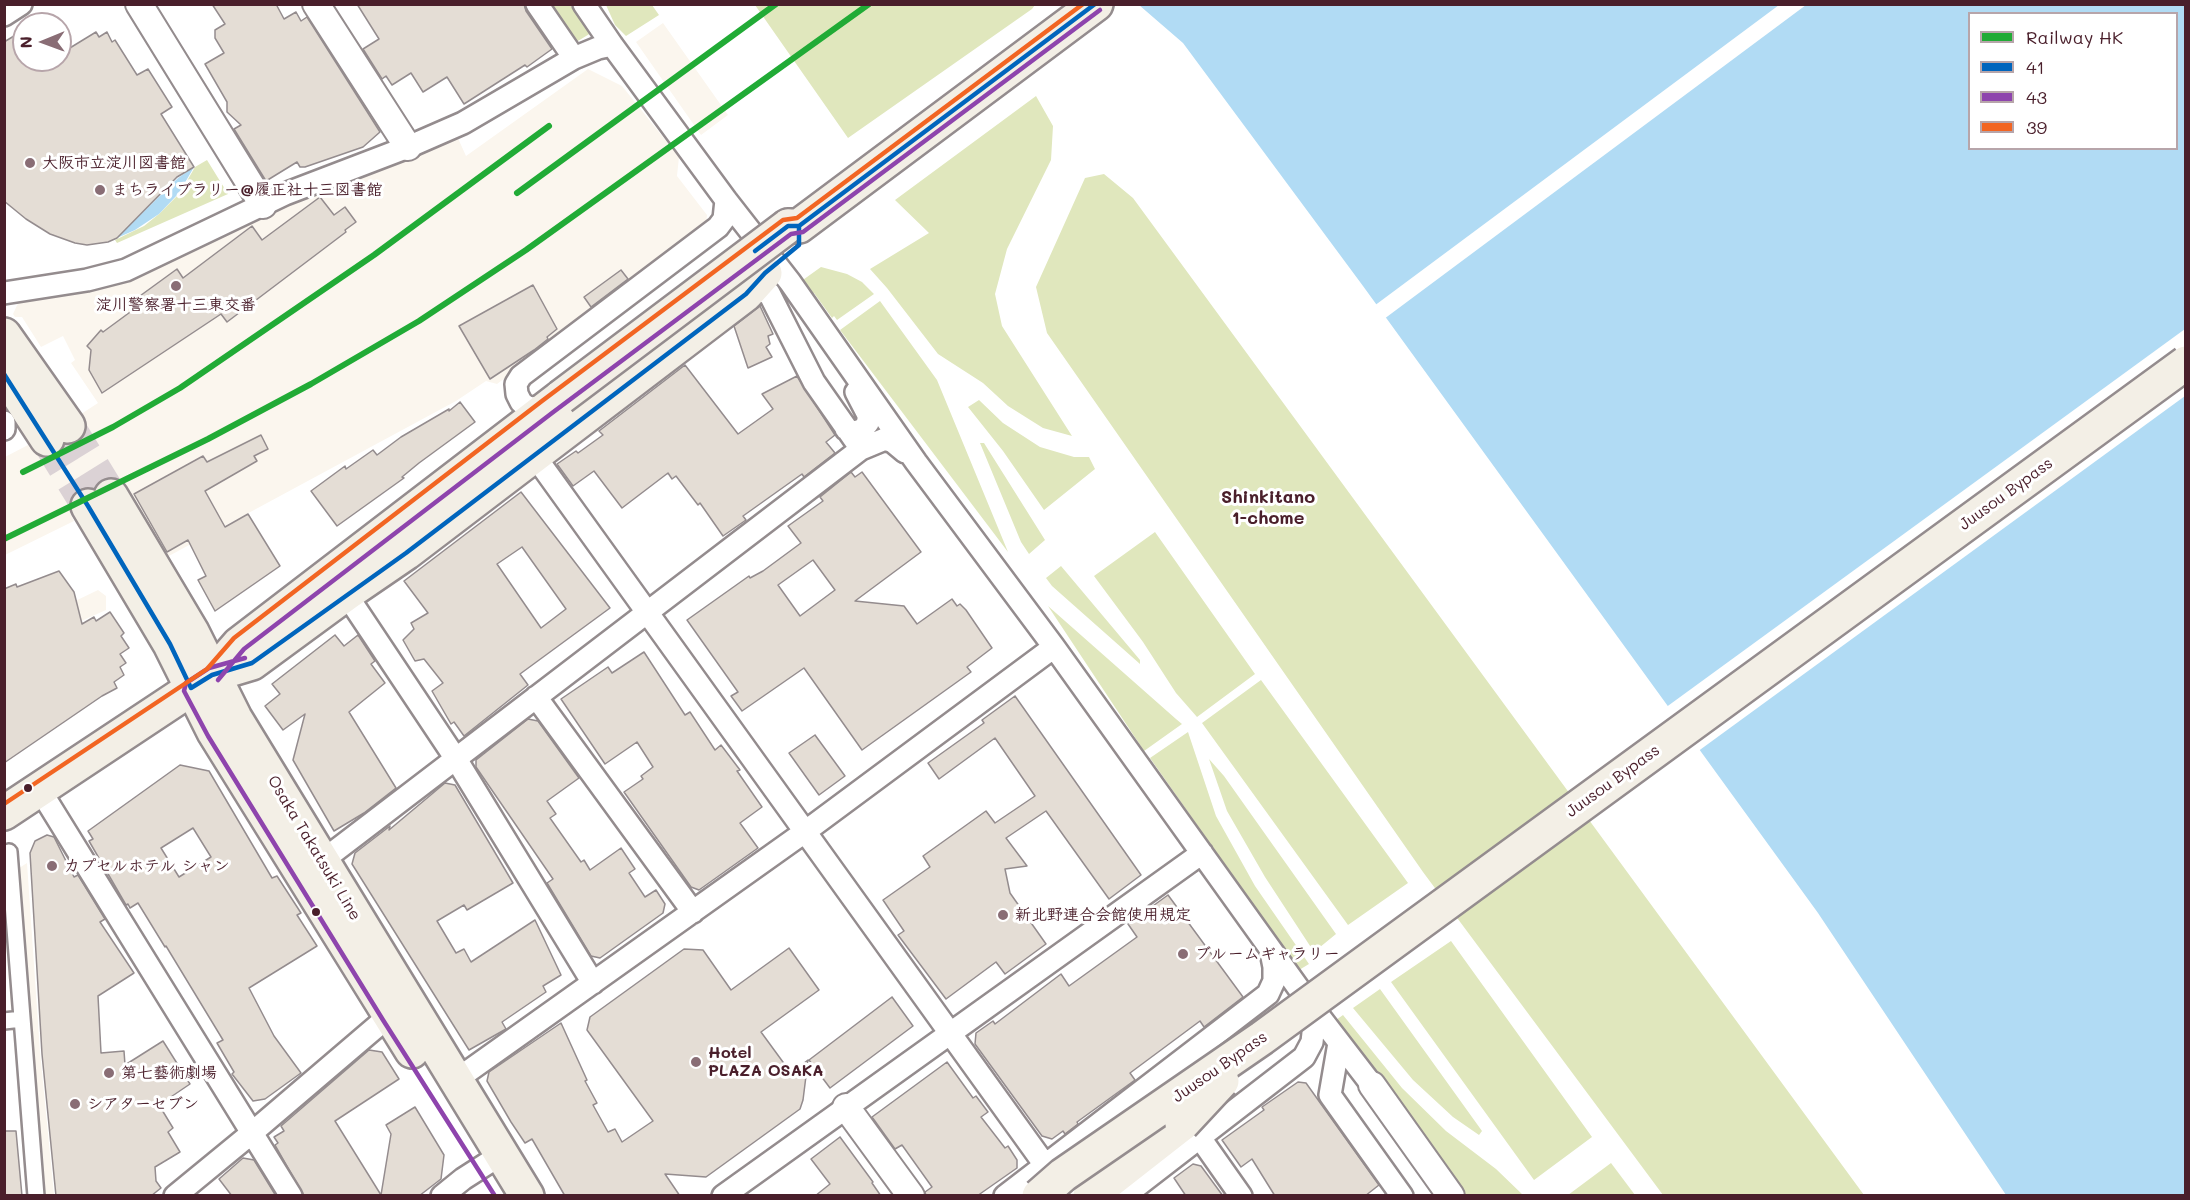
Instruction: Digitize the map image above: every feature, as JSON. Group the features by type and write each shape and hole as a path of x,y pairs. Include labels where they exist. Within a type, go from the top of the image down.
{"main road":[{"path":"4,813 202,681 239,644 554,402 801,226 1096,4"},
{"path":"202,681 252,663 406,553 755,283 801,226"},
{"path":"4,335 57,433 4,373"},
{"name":"Juusou Bypass","path":"1042,1180 1063,1175 1262,1038 2186,363"},
{"name":"Osaka Takatsuki Line","path":"100,501 170,644 235,718 456,1080 493,1160 504,1196"},
{"name":"Osaka Takatsuki Line","path":"202,681 214,732 389,1016 493,1160 527,1196"},
{"path":"1090,1196 1182,1124 1262,1038"}],"street":[{"path":"4,15 21,4"},
{"path":"139,4 263,205"},
{"path":"316,4 408,147"},
{"path":"537,4 574,58"},
{"path":"584,4 726,200 790,282 916,462 1054,647 1312,1007 1372,1085 1451,1196"},
{"path":"4,293 87,280 126,270 285,194 408,147 463,123 574,58 612,45"},
{"path":"554,402 528,408 517,394 516,384 521,376 718,227 724,219 726,200"},
{"path":"755,283 760,291 769,293 814,382 861,449"},
{"path":"827,334 868,415 868,423 862,430 854,432 846,429"},
{"path":"4,422 4,429"},
{"path":"322,861 861,449 885,439 893,442 916,462"},
{"path":"534,455 950,1033 1042,1180 1067,1196"},
{"path":"346,594 456,759 593,983"},
{"path":"456,1080 806,831 1054,647"},
{"path":"536,697 693,912"},
{"path":"40,790 291,1196"},
{"path":"9,852 36,1196"},
{"path":"723,1196 1202,853"},
{"path":"1005,1196 1042,1180 1158,1078 1268,994 1274,981 1270,948"},
{"path":"1124,1196 1304,1057 1312,1042 1312,1007"},
{"path":"176,1196 389,1016"},
{"path":"4,1021 22,1019"},
{"path":"1339,1043 1330,1095 1402,1196"},
{"path":"1158,1078 1240,1196"},
{"path":"846,1107 911,1196"},
{"path":"442,1196 493,1160"}],"shaded area":[{"path":"663,23 728,115 701,135 636,42"},
{"path":"588,69 622,86 679,157 677,176 707,215 706,226 497,384 486,381 456,401 167,557 123,491 71,515 74,521 5,555 5,457 28,445 30,448 80,419 78,416 98,403 71,363 75,360 63,336 41,347 22,317 15,317 13,314 19,301 126,280 289,202 457,136 466,156"},
{"path":"98,590 106,596 106,610 5,655 5,635"},
{"path":"27,863 40,1052 54,1195 26,1195 13,1031 5,1029 5,1013 11,1010 5,932 5,877"}],"green space":[{"path":"545,5 570,5 591,33 573,44"},
{"path":"606,5 652,5 659,15 626,36 615,25"},
{"path":"755,5 1035,5 848,138"},
{"path":"1036,96 1053,126 1051,160 1007,249 995,294 1002,326 1072,436 1043,428 1008,406 983,383 938,354 870,269 929,233 895,200"},
{"path":"207,160 228,194 117,243 115,240 144,226 159,214 180,193 195,167"},
{"path":"1104,174 1133,198 1864,1195 1663,1195 1423,872 1047,333 1036,287 1085,178"},
{"path":"821,267 847,274 862,282 874,294 837,320 834,316 832,318 814,293 810,295 800,282"},
{"path":"880,301 937,380 1008,552 840,330"},
{"path":"979,400 1003,423 1040,447 1074,457 1089,457 1095,469 1044,510 1003,451 968,407"},
{"path":"980,443 984,443 1045,540 1029,554 1021,542"},
{"path":"1155,532 1255,674 1197,717 1176,693 1143,642 1094,576"},
{"path":"1061,566 1140,660 1140,664 1052,586 1046,578"},
{"path":"1048,606 1176,719 1182,724 1144,751"},
{"path":"1261,680 1408,883 1348,925 1202,723"},
{"path":"1188,732 1216,816 1255,886 1309,964 1299,970 1150,758"},
{"path":"1209,759 1224,776 1336,934 1314,952 1265,877 1227,811"},
{"path":"1451,941 1592,1137 1534,1180 1391,982"},
{"path":"1380,989 1482,1131 1479,1135 1453,1117 1413,1080 1353,1008"},
{"path":"1343,1015 1402,1088 1446,1131 1496,1169 1523,1195 1463,1195 1336,1020"},
{"path":"1611,1163 1635,1195 1568,1195"}],"water":[{"path":"1139,5 2185,5 2185,1195 2006,1195 1818,913 1363,286 1183,43"},
{"path":"194,167 179,193 159,214 135,230 117,238 178,178"}],"pier":[{"path":"1779,5 1806,5 1384,319 1374,306"},
{"path":"2185,329 2185,396 1697,752 1665,708"}],"building":[{"path":"212,4 276,4 284,19 296,12 301,21 307,17 380,132 363,147 305,167 300,167 297,162 266,181 234,129 241,125 227,112 227,102 205,64 224,53 215,38 215,30 225,24"},
{"path":"357,4 524,4 526,11 552,49 527,67 525,65 464,104 447,77 423,92 411,73 392,85 386,76 382,79 363,49 379,39"},
{"path":"96,32 99,37 107,32 112,42 115,40 137,75 148,69 172,107 161,114 194,167 177,177 117,238 108,242 87,245 75,243 50,234 26,219 4,201 4,42 12,37 12,72 72,72 72,47"},
{"path":"320,197 334,215 345,207 356,222 227,322 221,314 102,393 89,370 91,350 87,346 101,330 103,332 137,307 133,301 177,269 183,278 252,226 262,240"},
{"path":"621,270 628,279 591,307 584,297"},
{"path":"533,285 557,329 534,350 490,379 459,326"},
{"path":"760,306 773,334 768,336 770,344 766,347 772,357 748,368 734,326"},
{"path":"685,365 738,434 773,409 762,394 797,376 835,435 826,442 835,453 804,477 802,474 743,516 746,520 723,536 700,503 698,505 676,476 672,479 668,473 622,508 594,471 573,486 557,464 576,451 578,453 603,435 599,431"},
{"path":"460,402 475,422 419,463 402,477 404,478 337,526 311,491 345,466 346,469 373,450 377,455 401,437 449,409 449,411"},
{"path":"261,435 268,449 254,456 257,461 205,491 225,527 248,514 280,566 215,611 198,580 206,576 188,540 167,552 134,494 203,456 207,462"},
{"path":"851,472 855,477 862,472 921,552 855,601 904,606 917,624 952,599 957,606 960,604 966,610 992,648 967,667 971,672 862,750 804,668 742,711 731,696 738,692 687,620 749,576 750,578 763,571 801,543 788,526 823,501 820,497","holes":["813,560 835,590 800,616 778,585"]},
{"path":"521,492 610,608 520,674 528,685 464,736 454,722 451,724 432,691 443,683 424,659 415,661 403,640 414,629 411,623 428,613 404,581","holes":["522,547 566,609 541,628 497,564"]},
{"path":"59,571 74,592 82,624 94,617 96,621 110,612 124,633 121,636 129,648 120,654 126,663 120,667 124,675 114,682 117,688 4,763 4,589 16,584 17,587"},
{"path":"335,635 344,646 358,635 375,661 371,664 385,683 349,712 396,788 364,813 334,831 293,760 305,714 283,730 265,706 280,694 272,684"},
{"path":"644,652 685,715 690,712 715,750 721,745 740,770 737,771 762,807 740,823 758,848 699,890 691,887 624,792 643,779 641,776 653,767 637,742 605,764 561,699 608,667 612,673"},
{"path":"1015,696 1141,875 1109,899 1046,811 1006,838 1027,866 1005,869 1010,893 1046,944 1005,974 996,962 946,999 898,935 904,931 883,900 930,867 923,856 986,811 995,823 1035,796 995,738 939,779 928,763 984,723 982,720"},
{"path":"528,719 538,721 579,778 547,801 556,814 550,818 581,862 584,860 590,870 621,848 635,869 629,873 645,897 656,890 665,904 663,913 600,958 591,956 547,883 553,879 476,767 476,760"},
{"path":"815,735 845,776 819,795 789,753"},
{"path":"180,765 209,771 272,878 277,876 301,913 297,915 317,946 249,988 274,1036 301,1073 265,1099 253,1101 232,1074 234,1072 217,1043 223,1040 166,946 138,903 130,908 128,904 126,905 89,841 93,839 88,831","holes":["193,828 211,857 179,877 161,848"]},
{"path":"445,783 455,785 513,883 467,910 464,905 437,921 456,953 464,949 471,962 535,920 561,975 543,986 546,992 502,1022 506,1029 469,1050 352,864 355,853 390,826 389,830"},
{"path":"47,835 54,837 74,877 78,875 105,919 100,922 134,973 98,996 101,1053 124,1051 125,1065 163,1041 190,1084 159,1105 173,1128 168,1132 180,1152 155,1167 156,1181 161,1188 151,1196 56,1196 42,1054 30,853 35,841"},
{"path":"1168,895 1243,997 1204,1027 1200,1021 1130,1073 1135,1080 1077,1122 1078,1124 1065,1134 1063,1131 1052,1139 1042,1136 975,1044 976,1033 993,1021 995,1024 1061,974 1069,986 1137,937 1128,924"},
{"name":"Hotel PLAZA OSAKA","path":"789,948 819,990 761,1032 791,1073 808,1060 800,1109 706,1177 665,1174 680,1196 565,1196 532,1139 525,1143 511,1122 487,1081 489,1072 561,1023 587,1080 585,1081 597,1103 593,1105 608,1132 615,1129 622,1142 653,1121 587,1030 590,1017 684,949 703,950 731,990"},
{"path":"892,997 913,1026 830,1088 809,1060"},
{"path":"369,1050 382,1052 399,1079 335,1121 381,1195 391,1134 386,1125 415,1107 444,1155 441,1179 419,1196 304,1196 275,1145 278,1143 274,1137 284,1131 281,1126"},
{"path":"947,1062 973,1098 976,1096 988,1112 981,1117 1005,1148 1008,1146 1017,1160 1017,1168 977,1196 926,1196 925,1192 932,1187 902,1145 895,1149 872,1117"},
{"path":"1298,1082 1306,1083 1379,1185 1365,1196 1275,1196 1252,1159 1241,1167 1222,1140 1264,1110 1262,1107"},
{"path":"4,1131 16,1131 22,1196 4,1196"},
{"path":"840,1137 881,1196 815,1196 830,1184 811,1159"},
{"path":"243,1158 254,1160 276,1196 232,1196 219,1179"},
{"path":"1193,1164 1201,1166 1223,1196 1186,1196 1174,1178"}],"tunnel":[{"path":"68,426 111,496"},
{"path":"47,439 88,506"}],"rail line":[{"name":"HK","path":"517,193 776,4"},
{"name":"HK","path":"4,539 208,439 311,384 419,321 526,250 869,4"},
{"name":"HK","path":"23,472 113,427 180,388 374,255 549,126"}],"transit line":[{"name":"39","path":"4,804 207,669 234,638 542,401 783,220 797,218 1083,4"},
{"name":"41","path":"755,251 788,226 799,226 1095,4"},
{"name":"43","path":"218,680 244,649 552,413 791,234 803,232 1100,10"},
{"name":"41","path":"4,374 88,506 170,644 191,688 212,675 252,663 406,553 746,294 765,273 799,245 799,226"},
{"name":"43","path":"245,658 209,668 186,683 184,691 208,736 383,1020 495,1196"}],"place":[{"name":"大阪市立淀川図書館","path":"30,163"},
{"name":"まちライブラリー@履正社十三図書館","path":"100,190"},
{"name":"淀川警察署十三東交番","path":"176,286"},
{"name":"カプセルホテル シャン","path":"52,866"},
{"name":"新北野連合会館使用規定","path":"1003,915"},
{"name":"ブルームギャラリー","path":"1183,954"},
{"name":"Hotel PLAZA OSAKA","path":"696,1062"},
{"name":"第七藝術劇場","path":"109,1073"},
{"name":"シアターセブン","path":"75,1104"}],"district":[{"name":"Shinkitano 1-chome","path":"1268,507"}]}
